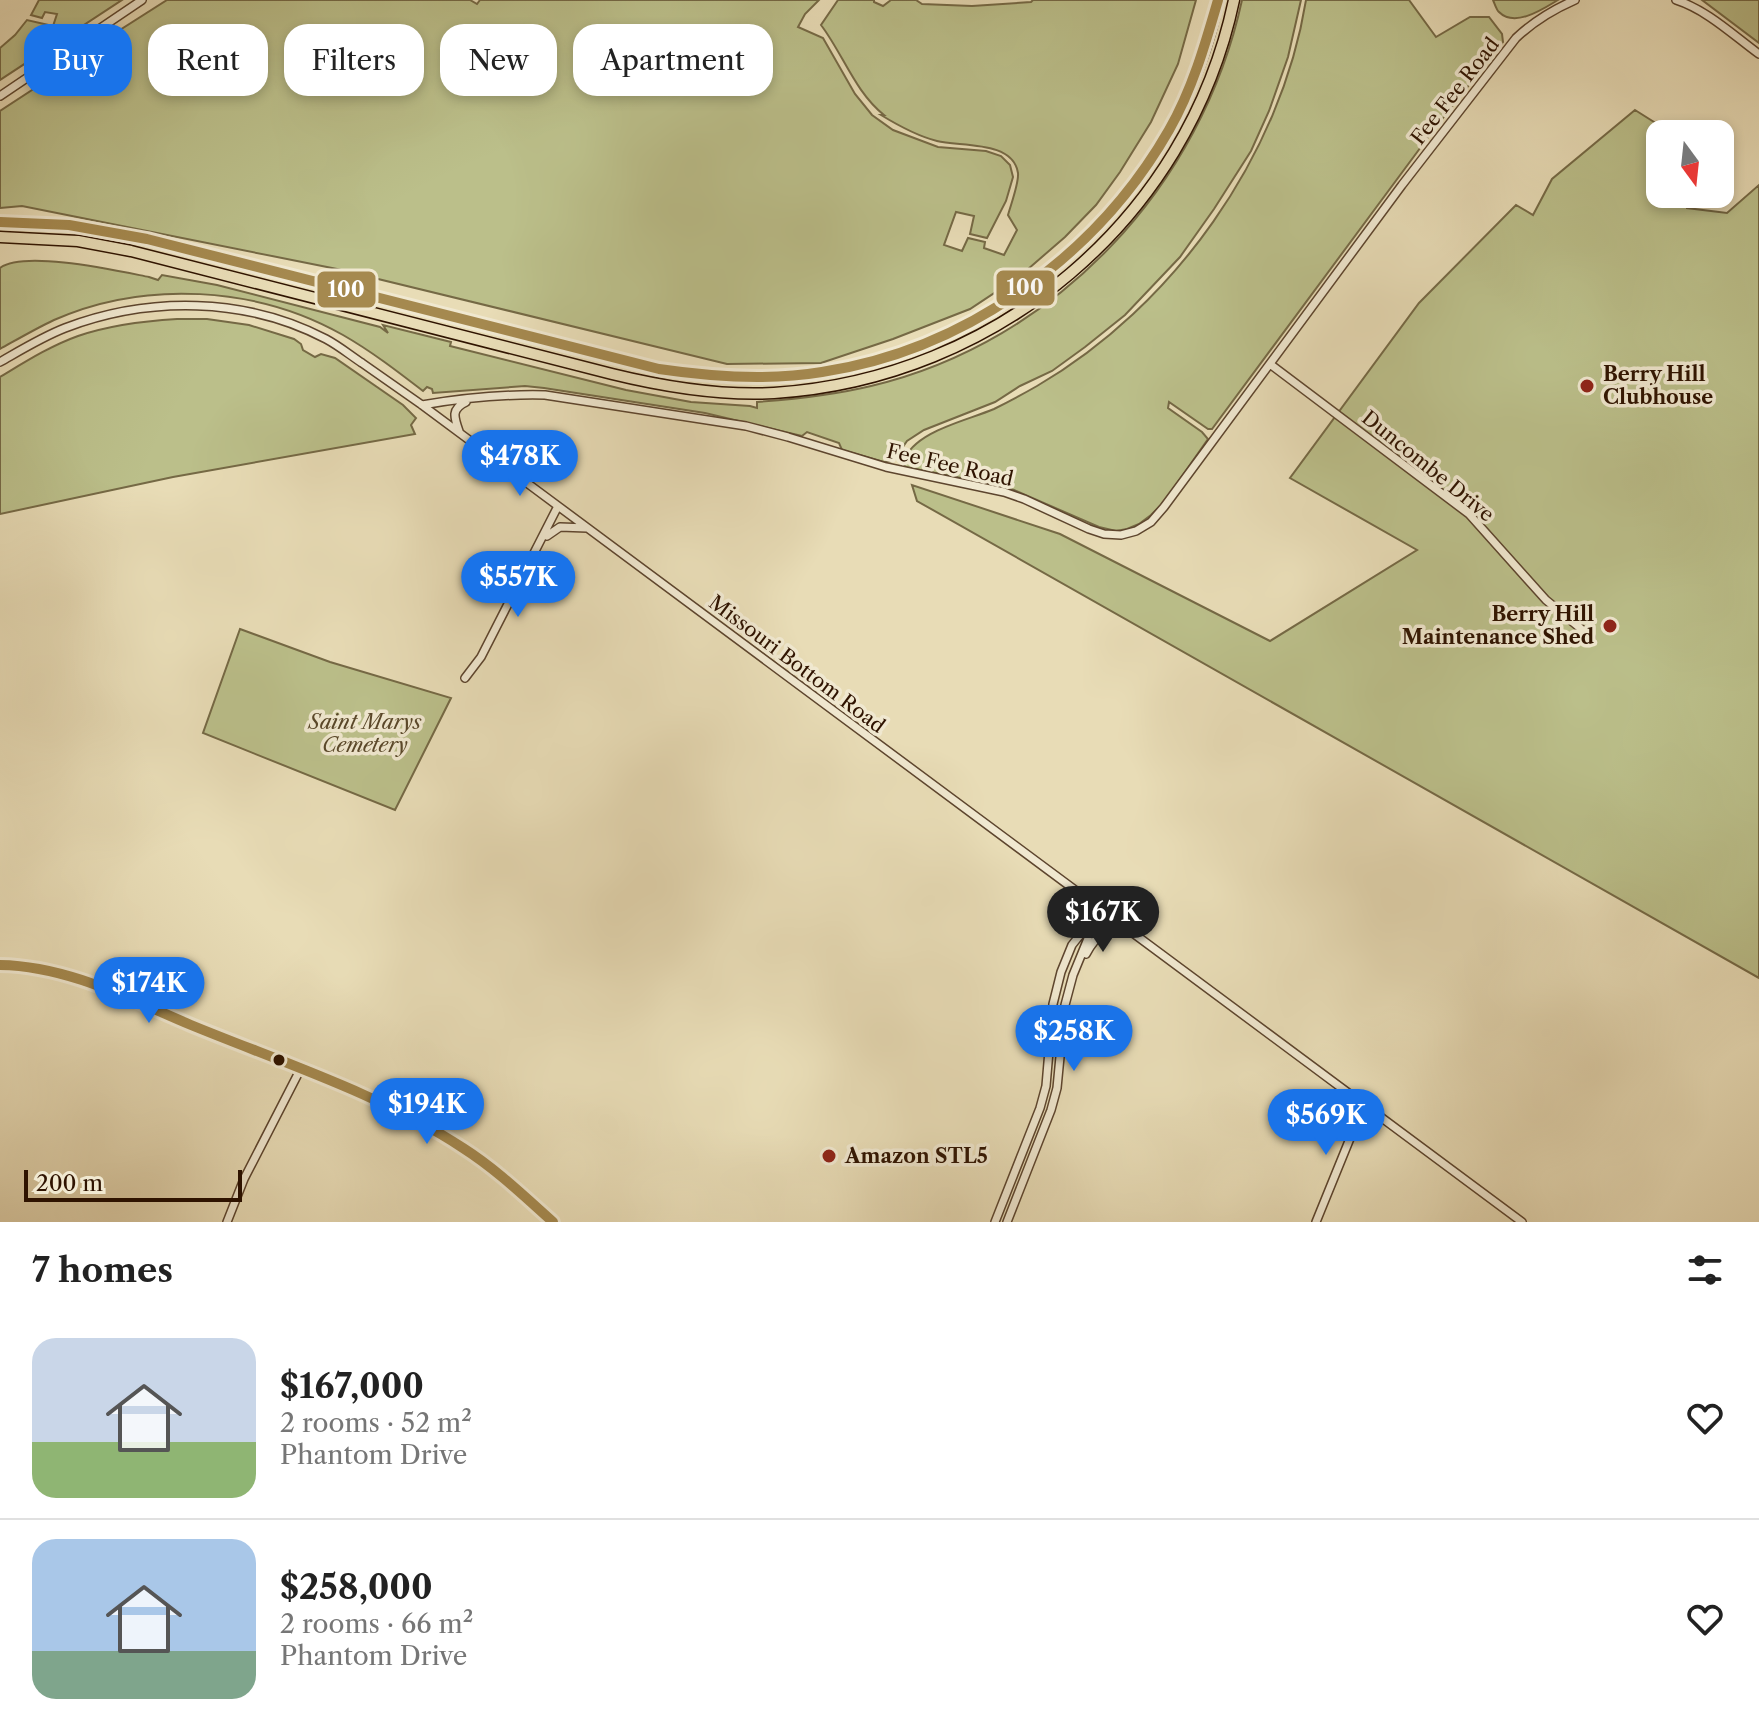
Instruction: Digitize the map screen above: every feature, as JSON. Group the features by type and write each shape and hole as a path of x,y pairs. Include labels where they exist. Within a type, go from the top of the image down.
{"highway":[{"path":"0,222 69,225 147,239 659,369 713,376 767,377 847,368 912,349 974,321 1031,285 1083,242 1120,202 1166,135 1191,87 1218,0"},
{"path":"0,237 78,241 131,251 664,386 718,392 772,393 852,382 904,368 979,337 1048,293 1090,257 1143,199 1187,129 1210,81 1234,0"}],"street":[{"path":"0,96 142,0"},
{"name":"Fee Fee Road","path":"422,405 521,395 565,397 746,426 886,467 1004,492 1104,534 1121,535 1136,531 1151,522 1402,185 1516,38 1552,10 1575,0"},
{"path":"1676,0 1711,19 1759,54"},
{"name":"Missouri Bottom Road","path":"0,362 64,329 146,307 192,305 238,309 278,319 327,340 440,418 1522,1222"},
{"name":"Duncombe Drive","path":"1270,364 1469,514 1546,600 1591,637"},
{"path":"460,433 453,413 461,404 476,398"},
{"path":"465,678 481,657 558,506"},
{"path":"542,540 560,527 589,529"},
{"path":"1007,1222 1051,1110 1057,1088 1065,1005 1075,969 1100,910"},
{"path":"995,1222 1046,1086 1053,1004 1061,972 1072,945 1100,910"},
{"path":"1075,969 1094,939 1102,933 1130,933"},
{"path":"0,965 17,964 49,970 101,987 358,1093 463,1149 512,1185 553,1222"},
{"path":"227,1222 244,1179 300,1070"},
{"path":"1316,1222 1364,1104"}],"green space":[{"path":"39,0 122,0 85,24 54,24 57,14 45,12 42,18 31,15"},
{"path":"167,0 470,0 477,4 480,0 819,0 805,14 798,27 823,38 855,94 872,115 893,130 938,147 986,151 1001,156 1010,165 1013,177 1006,201 987,238 970,234 974,216 956,212 944,245 962,251 968,238 985,242 984,248 1004,255 1017,230 1008,215 1018,177 1014,162 996,150 922,136 881,115 884,115 857,84 821,25 838,0 874,0 883,6 891,0 916,0 922,4 972,6 1033,0 1196,0 1178,64 1151,122 1096,205 1065,237 1020,276 970,309 821,363 727,364 337,269 22,206 0,208 0,111 24,95 132,96 132,24 129,24"},
{"path":"1242,0 1301,0 1288,57 1251,151 1180,257 1125,315 1052,371 995,402 924,430 907,441 893,461 884,462 842,450 839,443 807,432 802,436 705,413 544,388 525,386 433,393 427,387 423,391 343,335 274,306 237,298 162,294 125,299 89,307 54,320 0,349 0,268 12,263 50,261 158,280 162,275 217,285 380,327 388,333 383,325 451,342 450,346 626,390 691,402 757,408 757,402 871,386 939,364 1002,333 1060,293 1111,246 1156,192 1193,132 1222,68"},
{"path":"1306,0 1409,0 1436,37 1470,17 1489,17 1502,34 1503,42 1432,132 1212,429 1169,402 1168,408 1208,439 1164,502 1139,524 1116,531 1099,527 1014,490 905,467 903,462 909,451 929,435 1005,404 1087,353 1133,314 1175,270 1213,222 1246,170 1273,115 1293,58"},
{"path":"1493,0 1558,0 1529,15 1513,18 1498,11"},
{"path":"1702,0 1759,0 1759,43"},
{"path":"27,20 44,24 24,24 24,64 0,80 0,48"},
{"path":"1635,110 1651,120 1646,120 1646,208 1687,208 1727,213 1759,185 1759,978 917,501 912,485 1060,534 1270,641 1417,550 1290,478 1419,303 1516,205 1533,215 1552,179"},
{"path":"207,319 249,325 294,339 303,350 315,357 321,354 335,358 403,405 416,418 411,425 415,434 173,477 0,514 0,377 48,349 78,336 127,324"},
{"name":"Saint Marys Cemetery","path":"240,629 330,662 451,698 395,810 203,733"}],"transit line":[{"name":"100","path":"0,222 69,225 147,239 659,369 740,377 822,372 875,360 927,343 976,319 1022,290 1066,256 1105,218 1139,176 1169,130 1191,83 1218,0"},
{"name":"100","path":"0,965 50,971 98,986 366,1096 432,1129 475,1156 553,1222"}],"place":[{"name":"Berry Hill Clubhouse","path":"1587,386"},
{"name":"Berry Hill Maintenance Shed","path":"1610,626"},
{"name":"Amazon STL5","path":"829,1156"}]}
